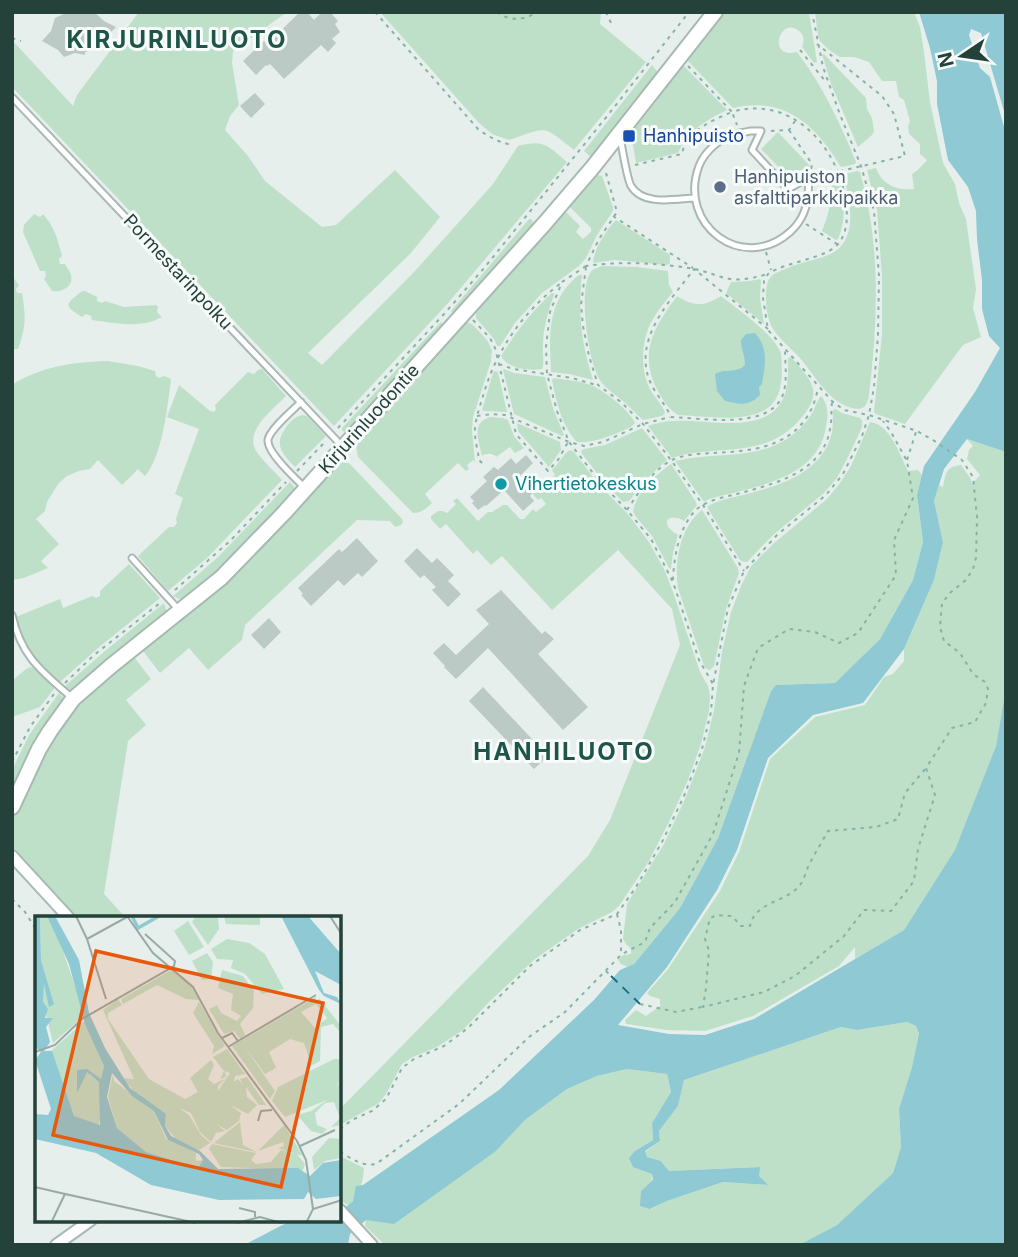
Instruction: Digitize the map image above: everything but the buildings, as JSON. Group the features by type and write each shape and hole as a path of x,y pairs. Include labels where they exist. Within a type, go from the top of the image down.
{"street":[{"name":"Kirjurinluodontie","path":"12,807 50,730 73,699 221,578 249,550 466,312 593,167 715,12"},
{"path":"12,856 67,916"},
{"path":"341,1211 372,1245"},
{"path":"56,1245 88,1222"}],"lane":[{"name":"Pormestarinpolku","path":"12,97 343,448"},
{"path":"761,131 752,150 788,189 808,178 810,192 806,211 796,227 782,239 765,246 746,248 728,243 712,232 700,217 694,198 694,178 701,160 714,145 731,135 761,131"},
{"path":"619,134 631,186 642,196 656,200 694,198"},
{"path":"301,402 272,432 268,440 270,450 306,489"},
{"path":"132,558 180,611"},
{"path":"12,615 24,650 39,670 73,699"}],"path":[{"path":"374,12 462,113 491,138 512,145"},
{"path":"497,12 516,20 538,12"},
{"path":"606,12 611,23"},
{"path":"12,762 40,711 60,688 94,655 216,554 445,313 601,125 689,12"},
{"path":"341,1128 372,1111 386,1099 402,1068 414,1059 444,1046 468,1028 530,966 580,930 617,914 662,842 702,749 711,712 713,685 728,608 744,571 777,535 826,495 843,474 862,436 874,387 878,335 879,276 874,211 862,166 828,85 811,12"},
{"path":"12,38 21,41"},
{"path":"789,130 812,164 808,178 905,156 894,114 882,96 817,43"},
{"path":"800,50 828,85"},
{"path":"627,167 682,154 683,148 694,134 710,121 733,112 739,134"},
{"path":"789,130 796,121"},
{"path":"761,131 789,130"},
{"path":"593,167 598,173 607,173 617,212 599,239 586,266 581,305 589,356 598,385"},
{"path":"614,216 694,269 768,330"},
{"path":"800,220 838,244"},
{"path":"482,463 479,460 475,429 497,357 523,318 562,282 586,266 606,263 694,269 733,279 750,278 769,273 765,246"},
{"path":"671,417 650,382 646,367 647,347 660,315 694,269"},
{"path":"562,282 550,312 546,347 547,374 557,411 569,442 600,482 651,539 673,582 699,660 713,685"},
{"path":"466,312 490,338 516,434 548,471 569,442"},
{"path":"477,416 492,414 512,417 584,446 603,442 643,424 671,417 741,420 761,416 774,408 782,397 785,348"},
{"path":"498,363 530,373 572,378 598,385 621,402 643,424 671,460 744,571"},
{"path":"627,510 654,474 671,460 690,455 767,447 787,436 802,423 812,409 819,387"},
{"path":"673,582 680,536 688,519 703,505 714,500 771,485 798,474 824,448 830,431 832,401"},
{"path":"703,1007 709,951 705,939 710,918 717,915 732,916 741,926 750,926 752,917 763,907 788,895 800,885 828,831 876,827 898,819 905,793 926,768 952,728 975,722 986,703 988,689 985,682 973,674 960,653 944,641 940,627 942,603 966,580 976,558 977,517 973,477 962,460 933,440 917,431 869,415"},
{"path":"341,1152 369,1166 376,1164 459,1104 529,1037 565,1012 622,954 645,942 650,928 675,902 713,834 739,753 744,686 758,648 789,629 815,632 839,643 858,633 896,575 894,540 913,498 907,461 883,420"},
{"path":"907,461 917,431"},
{"path":"640,1004 676,1012 764,992 795,976 844,936 864,910 891,911 914,881 918,849 935,795 926,768"},
{"path":"13,902 25,912 35,928"},
{"path":"617,914 622,954"},
{"path":"605,971 611,976"}],"green space":[{"path":"139,12 287,12 233,51 232,63 239,105 230,116 225,130 265,181 322,227 336,225 395,170 440,217 411,253 308,353 322,365 415,271 493,184 518,146 534,143 545,145 567,162 449,302 334,426 12,87 12,40 73,106 77,95"},
{"path":"380,12 601,12 600,24 646,62 574,150 544,130 509,140 492,134 479,123"},
{"path":"723,12 809,12 817,62 814,63 802,47 804,39 799,31 786,29 779,38 779,45 787,53 797,52 815,78 837,119 855,164 840,166 809,126 783,110 751,105 733,108 685,58"},
{"path":"815,12 914,12 920,27 930,102 943,163 955,184 966,219 976,289 973,308 981,337 963,345 905,424 874,412 882,334 882,276 877,210 867,170 876,168 882,179 891,186 914,189 912,174 927,160 920,154 920,144 909,134 910,121 904,100 899,97 896,81 882,81 869,62 854,57 840,57 829,50 818,36"},
{"path":"822,54 866,98 874,131 858,147 831,84"},
{"path":"681,63 727,110 698,127 678,153 636,163 631,133 658,99 658,95"},
{"path":"652,65 657,71 655,76 591,157 584,151"},
{"path":"778,132 810,166 793,182 761,149"},
{"path":"860,172 872,227 876,283 869,395 866,405 859,409 843,405 829,394 779,337 770,322 766,299 766,288 773,275 829,255 842,246 847,237 850,218 844,177 845,174"},
{"path":"602,176 613,211 586,258 542,293 515,323 500,346 497,346 476,318 476,310 563,213 567,213 580,226 576,232 583,239 591,232 591,228 570,204 592,178"},
{"path":"836,176 844,208 843,224 836,240 822,231 830,205 831,177"},
{"path":"34,214 40,217 43,214 56,235 62,256 59,259 60,264 65,264 71,275 71,283 63,290 52,291 44,279 45,271 40,271 23,232 24,225"},
{"path":"529,219 534,224 532,227 456,313 453,313 451,311"},
{"path":"616,220 670,255 670,263 667,265 615,260 593,263 601,240"},
{"path":"602,266 668,271 669,285 673,292 650,324 643,357 650,389 664,409 662,416 643,420 604,386 597,374 586,330 585,298 589,275"},
{"path":"579,275 582,275 582,328 593,380 551,372 552,319 561,296"},
{"path":"12,276 19,285 17,293 22,293 25,315 18,349 12,350"},
{"path":"760,279 764,324 726,293 731,282"},
{"path":"82,291 97,297 97,301 102,303 105,301 124,307 156,305 157,312 162,317 145,323 127,324 92,320 91,316 86,314 82,317 68,305"},
{"path":"552,293 554,295 544,333 542,369 525,369 508,364 501,356 524,323"},
{"path":"677,296 699,304 721,296 771,338 781,353 782,368 779,392 773,403 763,411 750,415 720,418 678,415 668,407 652,376 649,351 656,329"},
{"path":"441,322 443,328 349,430 344,432 342,428"},
{"path":"466,322 472,324 487,340 492,350 473,417 475,462 473,460 467,465 469,469 466,471 458,463 425,494 432,503 413,513 358,457 356,446 359,439"},
{"path":"791,357 812,385 813,399 802,417 788,431 773,440 758,445 672,458 648,426 671,421 733,423 762,418 773,412 782,401 787,385 788,358"},
{"path":"108,361 138,366 155,371 159,378 164,376 171,379 156,457 145,476 138,469 122,485 98,460 90,469 67,476 58,484 47,502 45,511 36,519 59,544 41,561 48,568 12,580 12,385 35,373 58,366"},
{"path":"262,369 286,396 262,420 253,443 259,455 282,480 207,558 168,591 138,556 169,527 174,527 183,498 175,494 199,429 167,417 179,385 214,412 215,405 248,372 254,374"},
{"path":"504,369 545,377 564,435 514,414"},
{"path":"495,371 498,372 507,412 482,410"},
{"path":"554,378 593,386 611,397 635,423 605,438 577,442 560,413 552,380"},
{"path":"821,396 827,407 827,415 820,445 810,459 797,470 781,478 704,502 675,461 769,448 800,428"},
{"path":"833,410 862,421 862,427 837,478 747,562 740,560 707,507 785,482 809,468 827,446 832,432"},
{"path":"302,415 307,416 326,436 295,467 281,450 280,440 290,422"},
{"path":"491,417 508,420 514,436 524,448 515,453 510,447 496,457 489,454 482,456 478,428 484,419"},
{"path":"870,422 889,434 908,471 918,470 922,475 917,495 923,542 913,580 880,639 835,683 777,685 771,691 718,838 680,908 634,964 628,967 621,964 618,960 623,955 631,954 631,949 623,939 627,904 664,844 705,747 714,710 722,652 731,612 741,586 751,566 827,499 840,483 851,466"},
{"path":"517,423 560,442 561,450 549,467 518,431"},
{"path":"642,428 667,460 644,481 629,501 623,502 581,451 605,445"},
{"path":"967,439 1006,452 1006,687 996,746 955,851 904,930 855,959 855,947 839,966 753,1016 705,1031 667,1030 626,1024 625,1020 636,1010 646,1016 660,1006 660,999 647,993 668,969 720,891 739,852 770,759 815,717 865,705 884,677 893,674 904,661 904,649 934,580 943,542 934,501 939,485 943,487 947,471 956,466 961,465 972,484 980,475 967,459 973,446"},
{"path":"570,450 574,452 600,486 627,513 649,542 665,571 710,695 701,744 669,822 649,861 619,906 578,929 535,959 463,1030 437,1047 402,1064 379,1103 341,1124 341,1108 588,856 610,820 680,645 672,609 618,550 552,610 502,556 491,565 477,550 473,554 446,524 440,529 431,519 438,511 447,513 456,504 453,501 457,498 478,521 488,512 503,505 507,505 520,519 524,519 533,509 536,512 546,504 532,493 555,475 552,470"},
{"path":"345,461 402,519 401,525 395,527 390,521 357,520 245,625 242,640 208,670 189,648 160,673 143,651 144,647 237,570 272,536 339,462"},
{"path":"671,464 697,505 684,521 674,518 667,521 669,528 678,535 671,569 652,536 633,511 638,497 659,473"},
{"path":"290,482 294,487 293,493 237,554 187,597 180,599 173,596 217,558"},
{"path":"702,510 739,573 726,609 714,666 710,670 704,666 677,578 678,556 684,535 694,517"},
{"path":"129,564 160,598 58,682 32,653 23,638 16,617 60,599 63,608 92,596 96,598"},
{"path":"164,603 166,615 88,676 73,691 66,688 66,685 105,651"},
{"path":"132,657 151,679 126,700 146,725 128,741 104,894 124,916 74,916 14,850 12,843 13,818 46,748 72,710 96,685"},
{"path":"31,667 54,689 40,707 12,717 12,681"},
{"path":"59,693 66,700 12,793 12,770 29,735"},
{"path":"907,1022 916,1026 919,1032 899,1109 901,1147 893,1173 837,1225 799,1245 385,1245 365,1226 366,1220 496,1151 525,1120 567,1089 597,1076 627,1069 667,1074 671,1092 652,1123 653,1140 635,1151 652,1173 651,1209 723,1182 767,1185 758,1175 759,1167 669,1171 661,1161 647,1157 645,1152 660,1141 659,1131 678,1106 684,1080 841,1027 857,1030"},
{"path":"341,1156 364,1168 360,1188 349,1205 341,1201"}],"water":[{"path":"919,12 1006,12 1006,118 981,33 971,29 969,35 980,68 990,77 1006,134 1006,452 967,439 944,469 934,501 943,542 934,580 904,649 863,703 813,715 768,758 737,850 717,890 667,967 618,1025 669,1034 705,1035 754,1019 904,930 955,850 996,746 1006,687 1006,1245 799,1245 837,1225 893,1173 901,1147 899,1109 919,1033 916,1026 907,1022 857,1030 841,1027 684,1080 678,1106 659,1131 660,1141 645,1151 647,1157 661,1161 669,1171 760,1167 759,1176 768,1185 723,1182 650,1209 640,1206 641,1191 653,1180 652,1174 633,1167 629,1158 653,1140 652,1123 671,1092 667,1074 627,1069 597,1076 567,1089 525,1120 496,1151 394,1224 366,1220 350,1234 348,1245 244,1245 288,1222 341,1222 341,1211 353,1201 356,1186 363,1185 499,1090 594,1000 620,970 634,964 680,908 718,838 771,691 776,685 835,683 880,639 913,580 923,542 917,495 924,466 975,392 1000,348 989,336 982,309 976,211 968,187 948,160 930,48"},
{"path":"755,333 765,357 760,395 748,403 725,401 717,391 715,374 745,365 741,340 746,334"}],"ferry route":[{"path":"611,976 640,1004"}],"place":[{"name":"Hanhipuisto","path":"629,136"},
{"name":"Hanhipuiston asfalttiparkkipaikka","path":"720,187"},
{"name":"Vihertietokeskus","path":"501,484"}],"district":[{"name":"KIRJURINLUOTO","path":"177,40"},
{"name":"HANHILUOTO","path":"564,752"}]}
